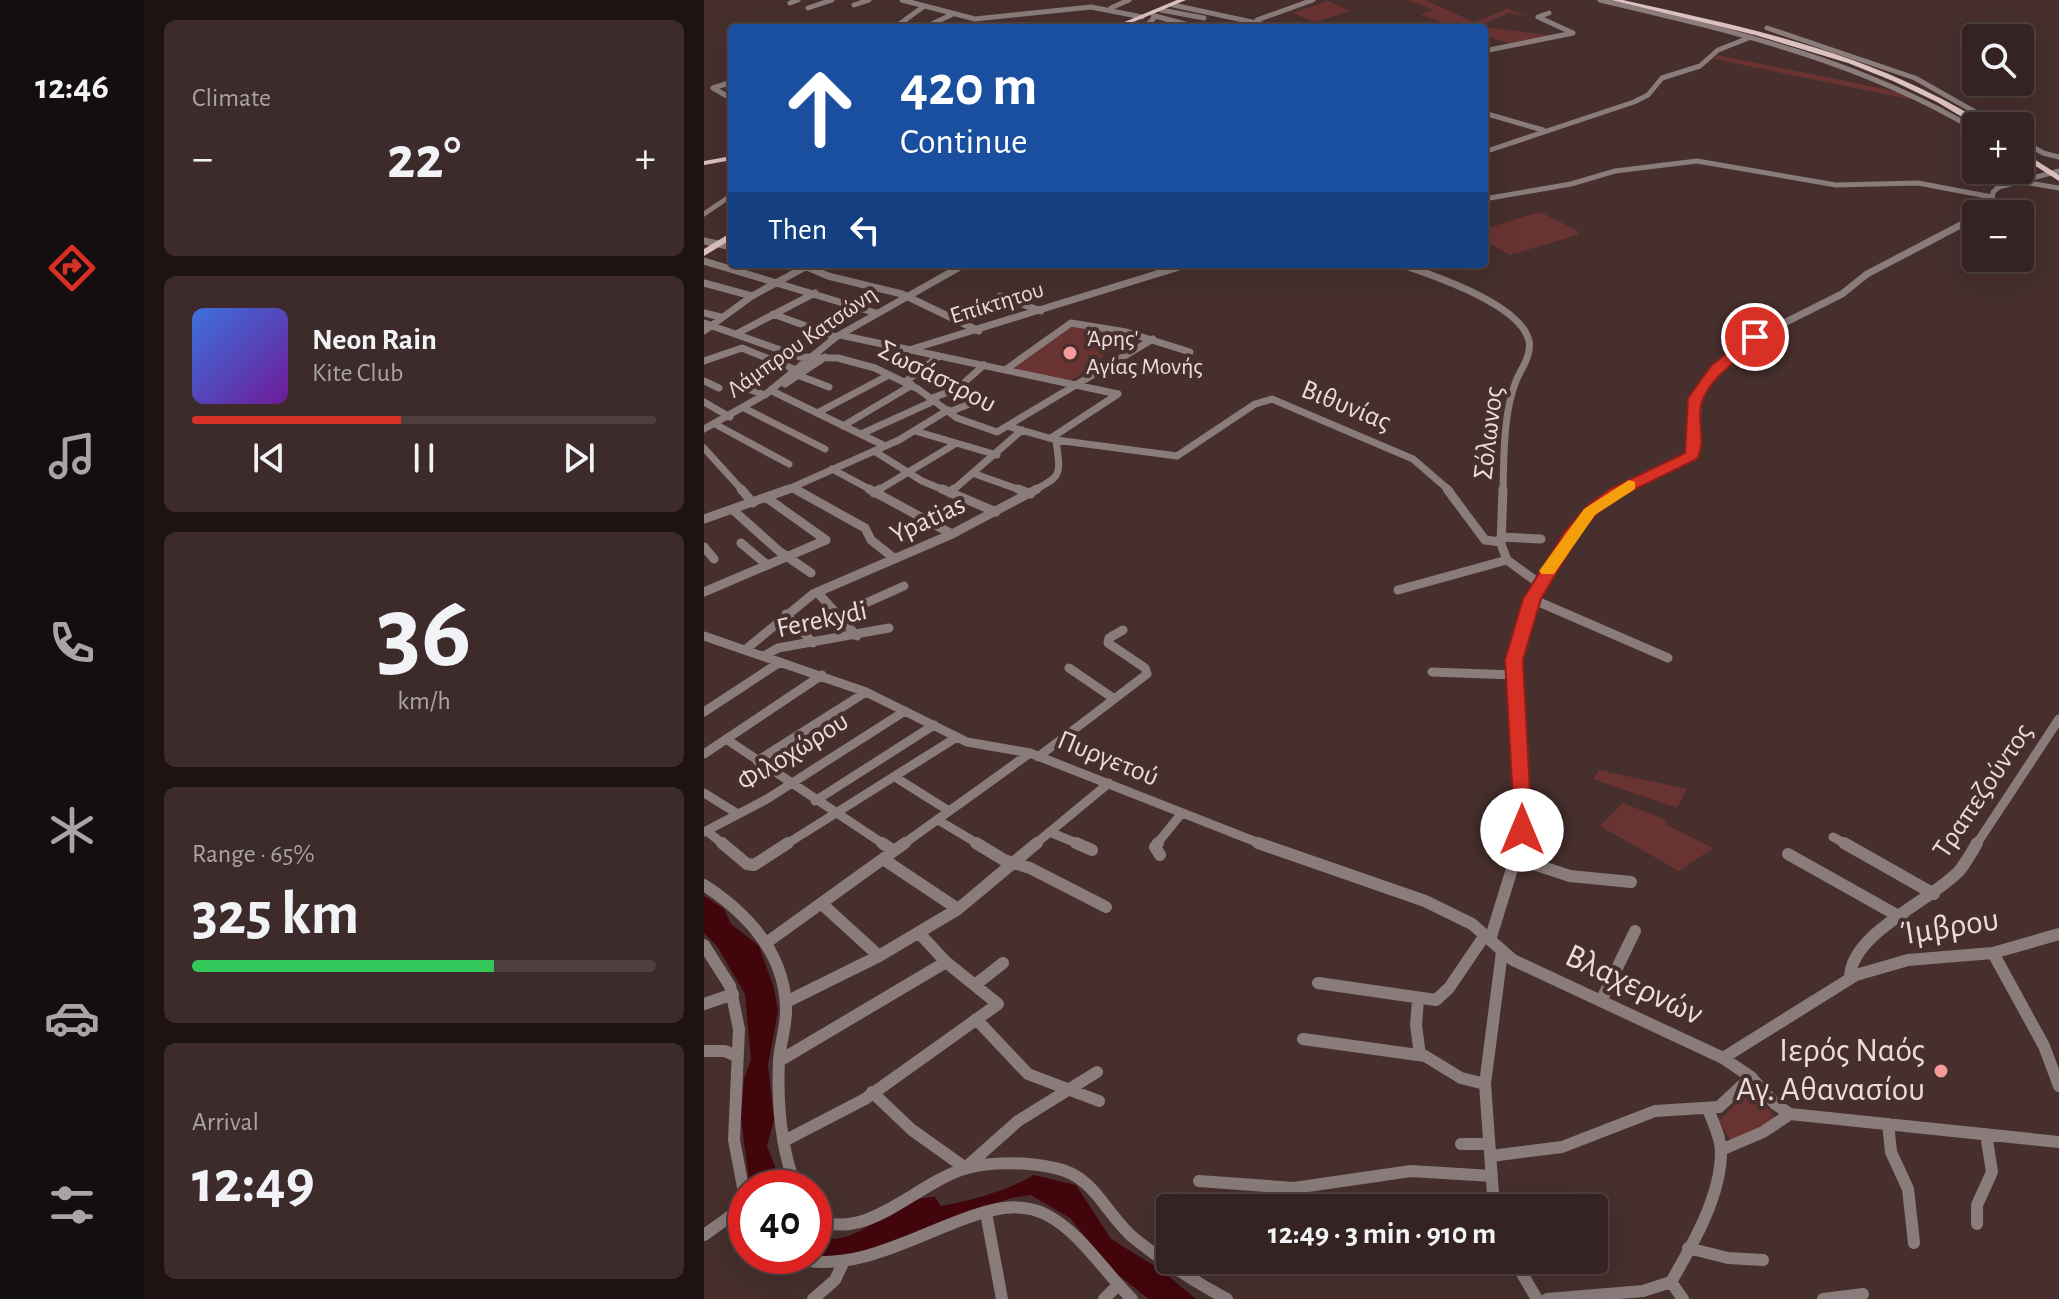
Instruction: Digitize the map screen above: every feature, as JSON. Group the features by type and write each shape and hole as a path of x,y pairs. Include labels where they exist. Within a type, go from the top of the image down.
{"main road":[{"path":"1124,24 1183,0"},
{"path":"1614,0 1831,54 1920,90 1962,114"},
{"path":"1623,0 1847,57 1925,89 1965,112"},
{"path":"2034,156 2057,173"},
{"path":"704,164 728,161"},
{"path":"2034,162 2057,173"},
{"path":"704,253 728,238"}],"street":[{"path":"790,3 798,0"},
{"path":"808,8 832,0"},
{"path":"854,5 869,0"},
{"path":"902,0 951,15 980,19 1045,10 1103,8 1142,17"},
{"path":"1111,8 1129,0"},
{"path":"1253,21 1313,0"},
{"path":"1600,0 1753,36 1877,75 1962,122"},
{"path":"1094,2 1103,8"},
{"path":"1173,5 1265,24"},
{"path":"900,24 923,7"},
{"path":"1156,13 1204,18"},
{"path":"1147,24 1156,13"},
{"path":"1156,13 1188,24"},
{"path":"1488,50 1573,33 1538,17 1549,13"},
{"path":"932,24 951,15"},
{"path":"1767,28 1915,78 1975,112"},
{"path":"1488,151 1634,102 1648,95 1662,78 1702,65 1718,50 1753,36"},
{"path":"728,83 713,88 728,97"},
{"path":"720,93 728,90"},
{"path":"1488,114 1543,130"},
{"path":"2034,148 2059,157"},
{"path":"1488,198 1568,185 1615,171 1697,161 1836,185 1918,183 1999,200"},
{"path":"2034,176 2057,173"},
{"path":"2034,182 2059,188"},
{"path":"1993,199 1998,188 2008,184"},
{"path":"704,214 728,198"},
{"path":"1318,983 1418,1000 1442,997 1469,951 1487,938 1522,860 1522,796 1514,675 1516,643 1532,599 1569,537 1601,501 1690,458 1696,443 1693,419 1696,398 1717,369 1755,337 1773,325 1835,298 1866,275 1962,224"},
{"path":"704,241 728,246"},
{"path":"704,261 728,267"},
{"path":"730,268 876,313"},
{"path":"704,331 752,296 801,268"},
{"path":"812,268 828,276 905,295 979,331"},
{"name":"Λάμπρου Κατσώνη","path":"704,429 730,417 798,373 810,358 838,336 905,295 957,268"},
{"name":"Επίκτητου","path":"909,350 1176,268"},
{"name":"Σόλωνος","path":"1409,268 1501,309 1516,320 1528,337 1529,352 1515,385 1511,409 1501,540"},
{"path":"704,283 752,296"},
{"path":"738,333 815,293"},
{"path":"1000,296 1041,311"},
{"path":"704,311 721,317"},
{"path":"773,314 838,336 1118,394 1054,439 1010,427"},
{"path":"704,323 810,358"},
{"path":"1005,370 1071,323 1153,339 1190,352"},
{"path":"1010,427 1073,384 1153,339"},
{"path":"704,361 742,348 829,387"},
{"path":"843,426 909,384 939,356"},
{"path":"798,373 811,369 825,357"},
{"name":"Σωσάστρου","path":"810,358 850,360 909,384 948,411 998,432 1010,427"},
{"path":"861,434 957,389 984,365"},
{"path":"811,369 825,372"},
{"path":"817,413 889,375"},
{"path":"704,381 719,388"},
{"path":"737,385 772,390 885,446"},
{"name":"Βιθυνίας","path":"1054,439 1177,456 1255,404 1272,399 1413,459 1455,496 1485,540 1501,540"},
{"path":"706,516 733,510 793,488 885,446 948,411 980,400"},
{"path":"704,402 730,417"},
{"path":"744,408 825,449"},
{"path":"715,424 789,464"},
{"path":"950,493 1022,430"},
{"path":"915,431 997,455"},
{"name":"Ypatias","path":"745,650 817,592 952,534 1031,494 1060,474 1054,439"},
{"path":"874,493 955,444"},
{"path":"704,448 753,503"},
{"path":"874,451 950,493 996,512"},
{"path":"832,469 952,534"},
{"path":"975,474 1031,494"},
{"path":"793,488 867,530 871,540 895,559"},
{"path":"704,592 826,538 767,498"},
{"path":"733,510 786,556 811,573"},
{"path":"1540,584 1507,560 1501,540 1541,539"},
{"path":"741,543 766,564"},
{"path":"704,547 714,559"},
{"path":"1398,590 1507,560"},
{"path":"839,615 904,586"},
{"path":"817,592 857,636"},
{"path":"1532,599 1668,658"},
{"path":"786,614 813,643"},
{"name":"Ferekydi","path":"764,656 778,648 889,628"},
{"path":"766,943 1148,673 1108,643 1109,638 1123,630"},
{"name":"Πυργετού","path":"704,636 866,692 957,737 987,748 1034,755 1181,814 1425,901 1458,915 1487,938"},
{"path":"704,647 717,640"},
{"path":"704,712 780,662"},
{"path":"1069,668 1113,698"},
{"path":"1432,672 1514,675"},
{"path":"704,754 822,675"},
{"path":"757,761 866,692"},
{"name":"Φιλοχώρου","path":"706,831 790,784 905,711"},
{"name":"Τραπεζούντος","path":"1850,978 1848,968 1859,949 1934,894 1959,871 2059,719"},
{"path":"815,801 934,725"},
{"path":"706,831 747,864 754,865 957,737"},
{"path":"726,739 894,851"},
{"path":"895,777 949,811"},
{"path":"786,1002 879,956 958,909 1109,783"},
{"path":"704,793 738,814"},
{"path":"1160,855 1155,847 1181,814"},
{"path":"938,820 1013,863 1030,868 1106,907"},
{"path":"1052,833 1092,850"},
{"path":"1833,837 1934,894"},
{"path":"1522,860 1550,847"},
{"path":"1788,854 1902,918"},
{"path":"883,859 958,909"},
{"path":"1522,860 1570,876 1631,882"},
{"path":"704,885 743,913 766,943 786,1002 779,1061 784,1141 791,1170"},
{"path":"822,904 879,956"},
{"path":"1601,1001 1635,931"},
{"path":"784,1141 812,1129 872,1092 998,1004 946,962 919,933"},
{"name":"Ίμβρου","path":"1850,978 1908,960 1993,953 2059,934"},
{"name":"Βλαχερνών","path":"1487,938 1502,952 1723,1058 1751,1077 1775,1104 1790,1114"},
{"path":"704,945 709,964 733,994 739,1029 734,1140 740,1170"},
{"path":"1493,1194 1485,1084 1502,952"},
{"path":"1993,953 2044,1046 2059,1086"},
{"path":"779,1061 946,962"},
{"path":"975,985 1003,963"},
{"path":"1723,1058 1850,978"},
{"path":"704,1004 733,994"},
{"path":"1418,1000 1416,1025 1420,1055"},
{"path":"976,1019 1022,1071 1099,1101"},
{"path":"1303,1039 1420,1055 1461,1078 1485,1084"},
{"path":"704,1051 725,1051 736,1056"},
{"path":"832,1227 857,1224 964,1168 1018,1121 1097,1072"},
{"path":"1461,1144 1490,1150 1562,1147 1655,1111 1708,1109 1729,1102 1751,1077"},
{"path":"872,1092 912,1130 964,1168 1023,1164 1079,1176 1096,1190 1132,1237 1196,1283 1227,1299"},
{"path":"1547,1299 1573,1294 1642,1296 1671,1282 1712,1190 1721,1150 1708,1109"},
{"path":"1721,1150 1763,1132 1790,1114 2059,1142"},
{"path":"1888,1124 1893,1159 1908,1189 1914,1243"},
{"path":"1977,1224 1977,1205 1992,1172 1986,1134"},
{"path":"1199,1181 1294,1188 1411,1171 1492,1176"},
{"path":"832,1264 843,1263 986,1213 1024,1206 1045,1214 1069,1232 1132,1299"},
{"path":"986,1213 1002,1299"},
{"path":"704,1235 728,1217"},
{"path":"1688,1248 1728,1258 1763,1260"},
{"path":"813,1299 835,1280 843,1263"},
{"path":"1522,1274 1537,1299"},
{"path":"1671,1282 1683,1299"},
{"path":"1104,1299 1117,1286"},
{"path":"1823,1299 1863,1294"}],"shaded area":[{"path":"1408,0 1425,0 1474,22 1507,9 1530,16 1508,13 1484,24 1448,24 1420,15 1433,10"},
{"path":"1328,1 1350,11 1315,22 1292,13"},
{"path":"1488,27 1555,36 1508,43 1488,36"},
{"path":"1718,55 1920,98 1909,99 1714,59"},
{"path":"1540,212 1578,231 1577,235 1510,255 1488,242 1488,228"},
{"name":"Άρης' Αγίας Μονής","path":"1071,324 1127,338 1071,381 1013,368"},
{"path":"1599,770 1687,789 1677,808 1593,779"},
{"path":"1623,803 1667,820 1665,824 1713,848 1679,871 1600,826"},
{"path":"704,896 724,909 731,924 759,946 774,988 778,1011 768,1065 774,1120 767,1146 776,1170 748,1170 741,1118 744,1079 751,1060 745,994 717,946 704,933"},
{"path":"1757,1091 1775,1118 1732,1143 1719,1121 1747,1092"},
{"path":"1034,1175 1076,1185 1111,1239 1156,1267 1156,1274 1166,1274 1196,1299 1149,1299 1113,1271 1070,1218 1031,1195 1011,1198 850,1256 832,1256 832,1239 861,1231 920,1199 935,1197 941,1206 953,1204"}],"slow traffic":[{"path":"1548,571 1589,512 1601,501 1629,485"}],"place":[{"name":"Άρης' Αγίας Μονής","path":"1070,353"},
{"name":"Ιερός Ναός Αγ. Αθανασίου","path":"1941,1071"}],"route":[{"path":"1522,830 1514,660 1516,643 1532,599 1573,531 1593,508 1615,492 1680,464 1692,455 1696,443 1693,419 1696,398 1717,369 1755,337"}]}
